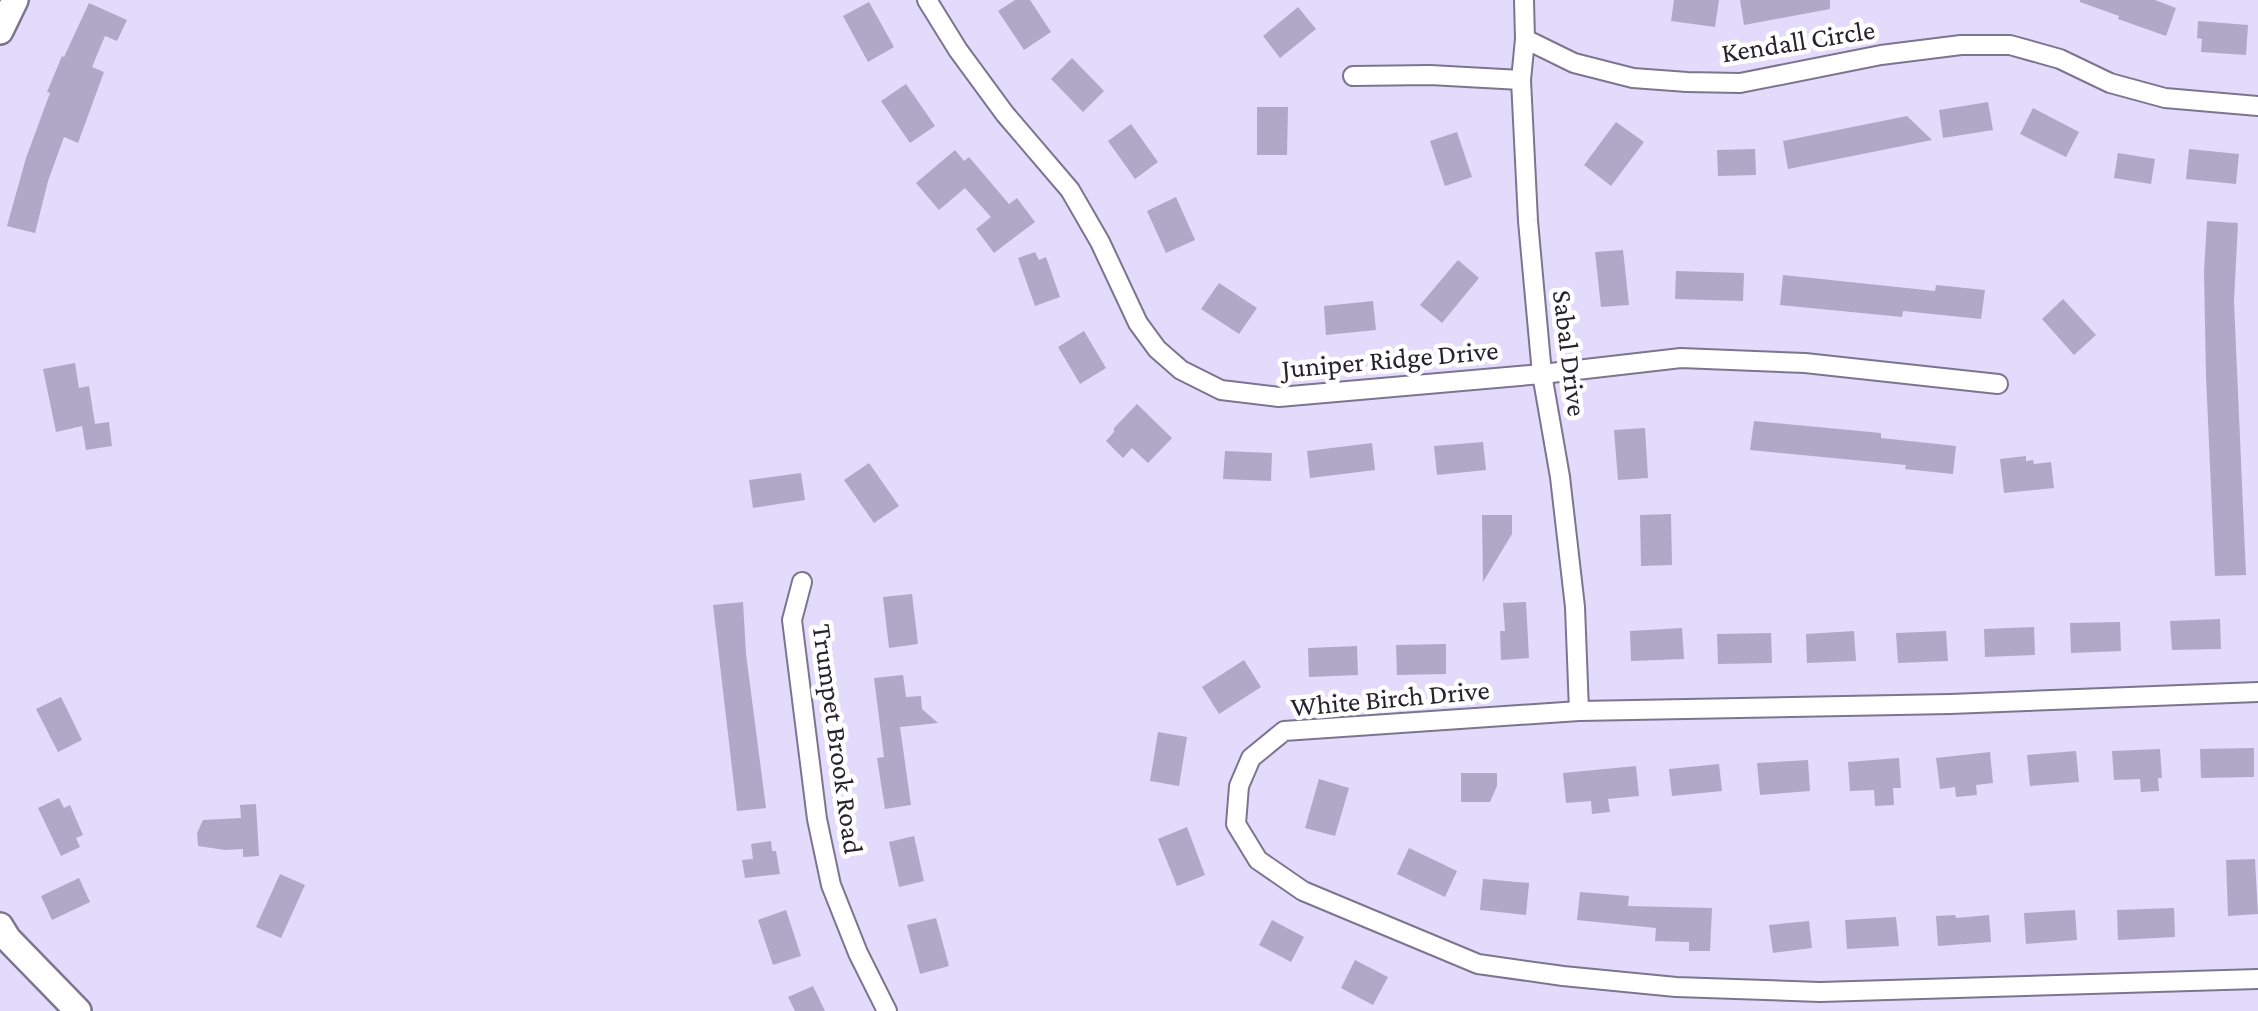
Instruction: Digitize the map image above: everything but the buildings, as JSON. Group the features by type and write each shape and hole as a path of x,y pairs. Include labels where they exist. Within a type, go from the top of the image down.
{"main road":[{"path":"0,31 14,0"},
{"path":"0,926 78,1011"}],"street":[{"name":"Juniper Ridge Drive","path":"927,0 1005,114 1070,190 1100,242 1138,323 1157,349 1180,370 1221,390 1278,397 1681,358 1804,363 1998,384"},
{"name":"Sabal Drive","path":"1524,0 1521,80 1528,221 1542,374 1560,478 1575,607 1579,711"},
{"name":"Kendall Circle","path":"1525,38 1574,64 1633,78 1705,83 1740,83 1881,55 1961,45 2010,44 2060,59 2110,83 2165,98 2258,106"},
{"path":"1352,76 1521,80"},
{"name":"Trumpet Brook Road","path":"802,582 792,620 817,819 831,885 886,1011"},
{"name":"White Birch Drive","path":"2258,692 1950,704 1579,711 1284,731 1251,758 1239,786 1236,824 1258,860 1303,891 1478,964 1676,988 1820,992 2258,979"}]}
